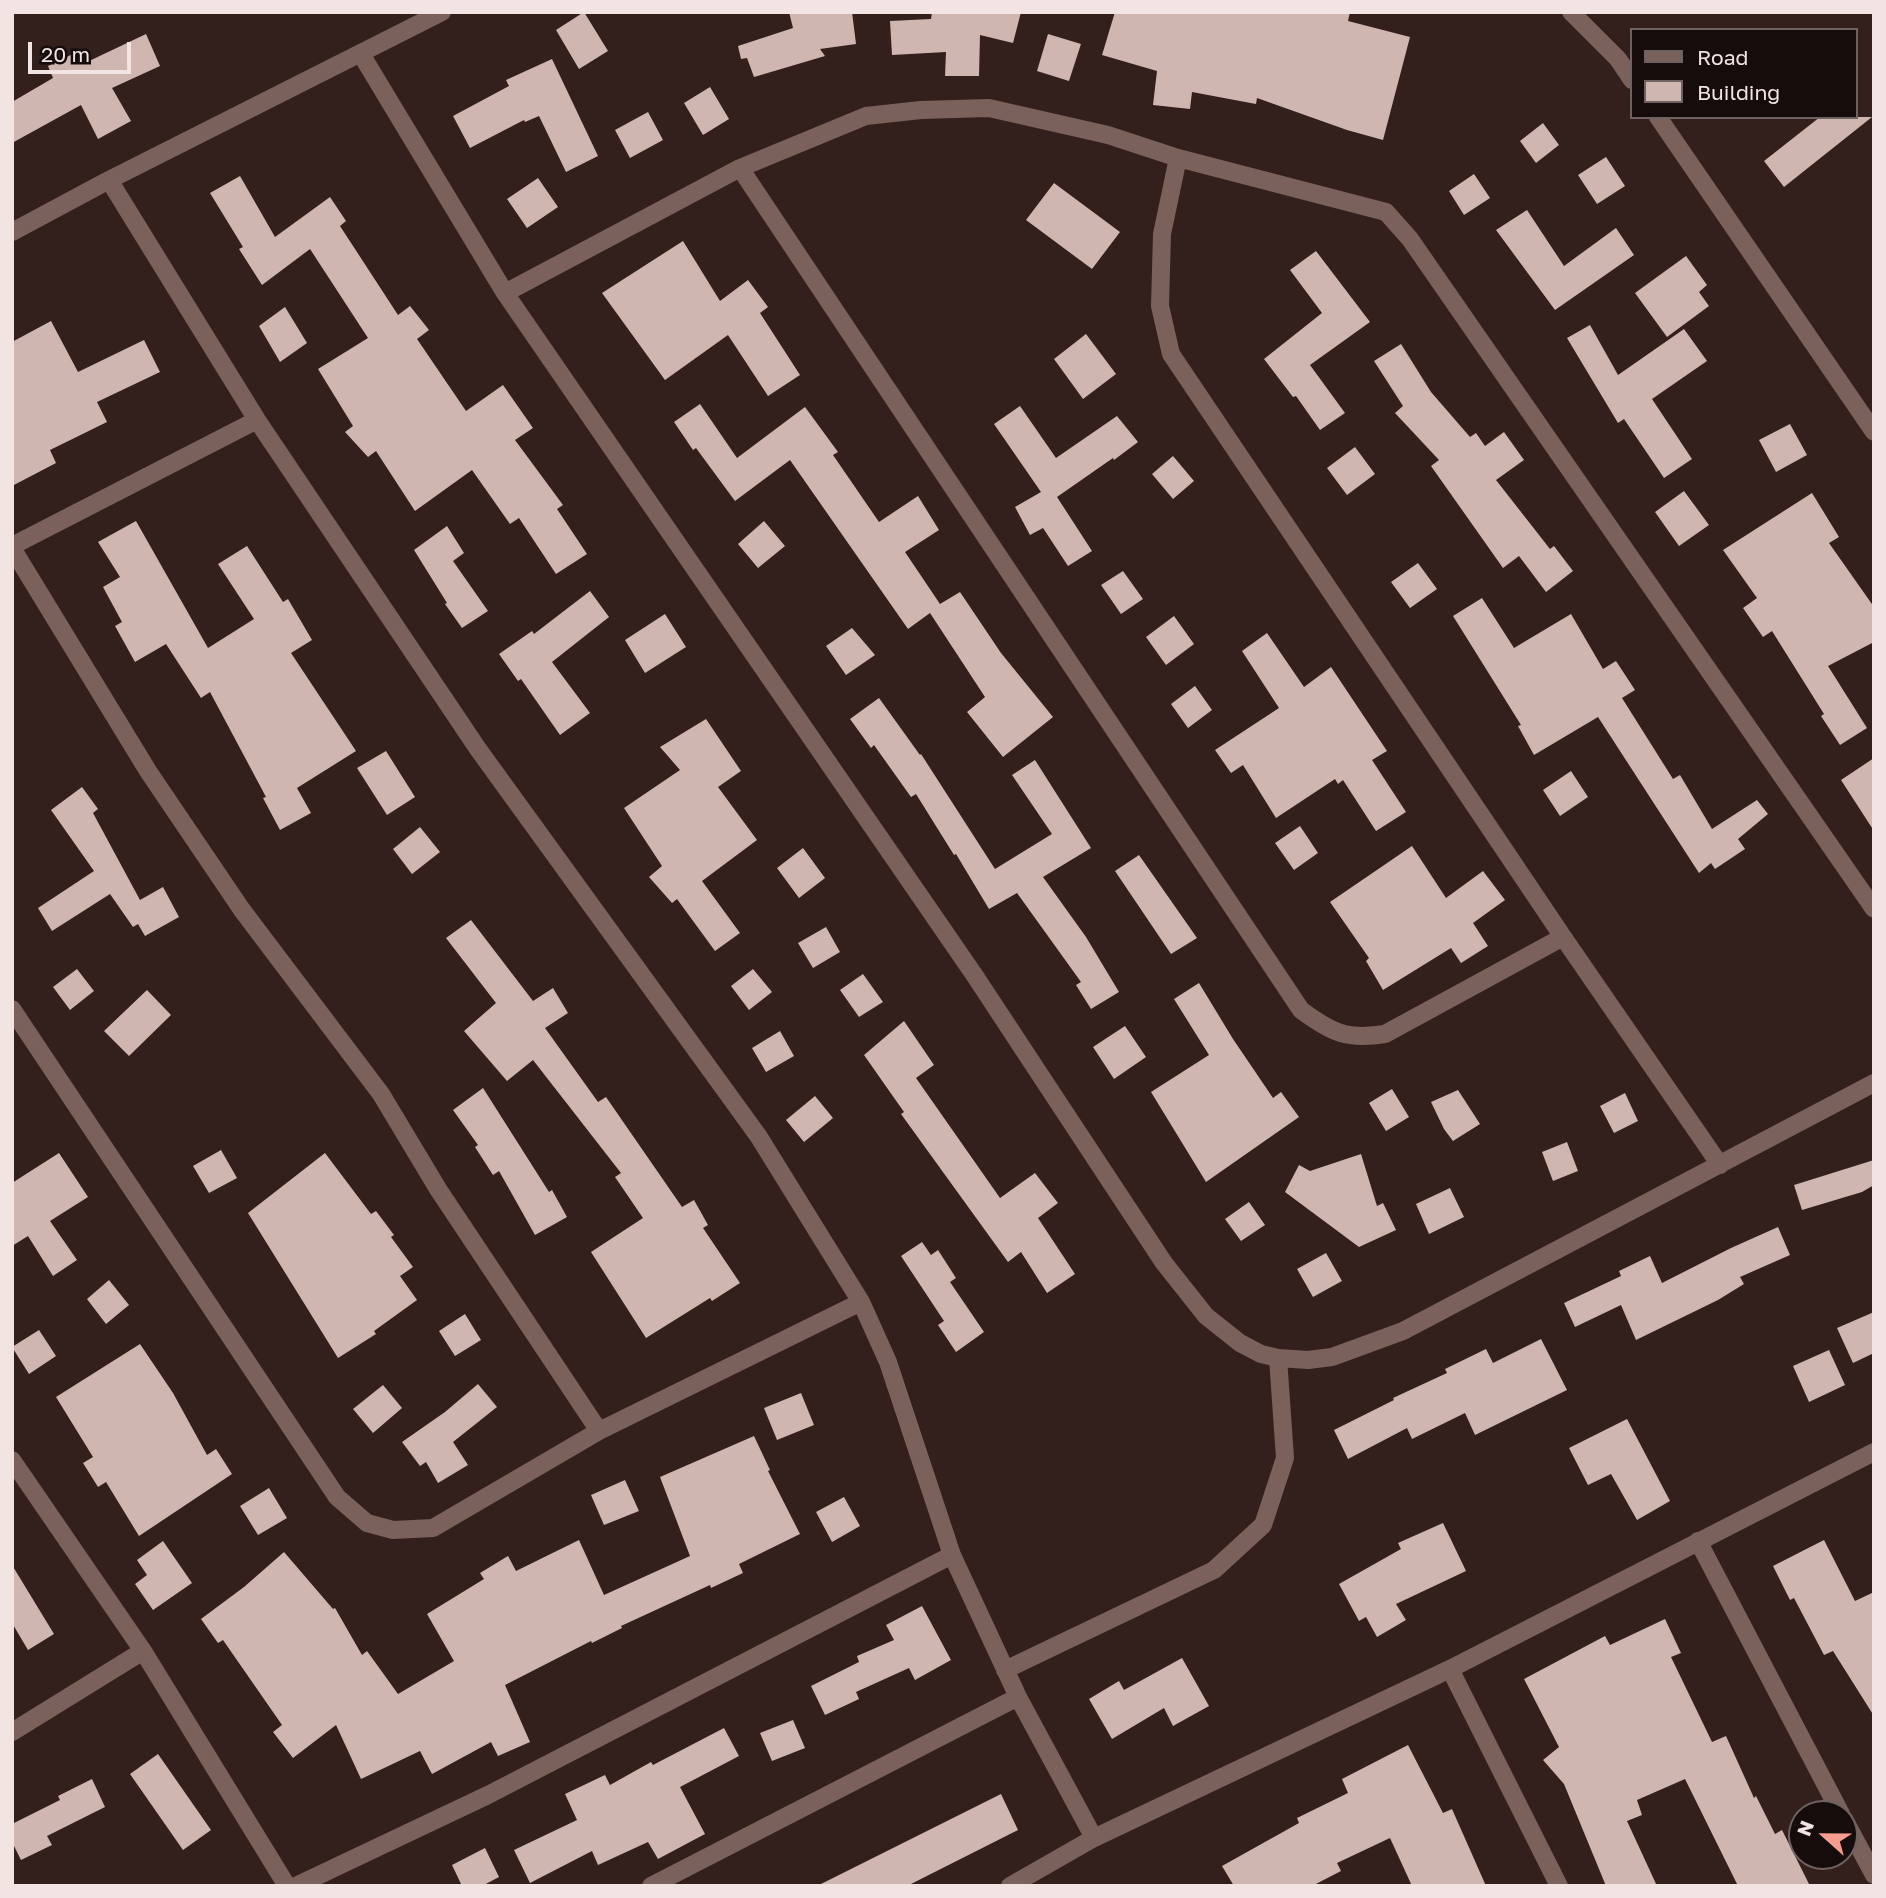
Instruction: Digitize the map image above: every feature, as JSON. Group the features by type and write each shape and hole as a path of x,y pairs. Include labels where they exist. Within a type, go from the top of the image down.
{"street":[{"path":"12,232 109,180 442,12"},
{"path":"1571,12 1618,59 1630,77"},
{"path":"361,54 505,293 975,976 1164,1263 1206,1316 1240,1343 1261,1354 1307,1360 1332,1357 1403,1331 1874,1083"},
{"path":"505,293 740,168 866,116 935,109 989,108 1108,135 1178,158 1386,212 1418,250 1874,909"},
{"path":"1659,119 1874,432"},
{"path":"1178,158 1162,234 1160,306 1171,354 1563,937 1720,1165"},
{"path":"740,168 1301,1010 1327,1029 1361,1038 1385,1034 1563,937"},
{"path":"109,180 257,420 478,749 759,1137 861,1302 892,1373 952,1555 1018,1698 1094,1838"},
{"path":"257,420 12,547 148,771 242,910 381,1094 438,1189 599,1431"},
{"path":"12,1009 337,1497 368,1523 393,1530 433,1528 599,1431 861,1302"},
{"path":"1005,1670 1214,1570 1263,1525 1285,1458 1278,1358"},
{"path":"1010,1886 1094,1838 1450,1669 1874,1452"},
{"path":"12,1460 143,1651 287,1886"},
{"path":"1698,1541 1835,1800"},
{"path":"296,1886 488,1795 952,1555"},
{"path":"12,1732 143,1651"},
{"path":"1450,1669 1559,1886"},
{"path":"651,1886 1018,1698"},
{"path":"1858,1845 1874,1875"}],"building":[{"path":"584,12 608,51 579,69 556,30"},
{"path":"789,12 852,12 856,44 820,49 825,56 754,77 747,58 741,59 738,46 793,28"},
{"path":"932,12 1021,12 1013,43 980,35 979,76 945,76 946,52 892,55 890,21 931,19"},
{"path":"1115,12 1350,12 1348,21 1410,37 1383,140 1257,98 1256,104 1192,92 1190,109 1153,105 1157,71 1102,55"},
{"path":"146,34 160,66 112,88 131,121 98,139 81,105 12,143 12,102 53,78 48,66 81,50 87,62"},
{"path":"1048,34 1081,44 1069,81 1037,71"},
{"path":"552,59 598,156 566,172 539,116 525,122 524,120 470,148 453,116 509,86 506,80"},
{"path":"710,87 729,119 703,135 684,103"},
{"path":"648,112 663,140 630,158 615,130"},
{"path":"1872,117 1784,187 1764,161 1817,119"},
{"path":"1543,123 1559,145 1536,163 1520,141"},
{"path":"1606,157 1625,186 1597,204 1578,175"},
{"path":"1474,174 1490,198 1464,215 1449,191"},
{"path":"240,176 275,237 330,197 346,221 340,226 398,315 410,306 429,330 417,339 466,411 503,385 533,428 515,440 563,505 557,509 587,554 556,574 519,518 510,524 472,470 415,511 376,451 368,457 345,432 353,426 318,369 368,338 310,249 262,285 239,249 243,247 210,193"},
{"path":"538,178 558,207 527,228 507,199"},
{"path":"1054,183 1120,232 1092,269 1026,220"},
{"path":"1527,210 1564,266 1616,228 1634,255 1555,310 1496,230"},
{"path":"683,241 720,301 748,280 768,307 760,313 800,375 768,396 728,335 665,380 602,293"},
{"path":"1316,251 1370,322 1310,365 1345,413 1320,430 1296,396 1293,397 1264,359 1322,313 1290,270"},
{"path":"1686,256 1707,285 1699,292 1709,306 1667,337 1635,293"},
{"path":"285,307 307,343 280,362 259,326"},
{"path":"51,321 78,372 144,340 160,372 97,402 107,422 50,450 56,463 12,486 12,342"},
{"path":"1590,325 1618,375 1684,329 1707,361 1652,399 1692,459 1664,478 1624,419 1618,423 1567,338"},
{"path":"1086,334 1116,374 1083,399 1054,359"},
{"path":"1401,344 1431,392 1470,437 1476,433 1485,446 1504,432 1524,460 1496,480 1550,549 1554,546 1573,571 1546,592 1519,556 1503,568 1431,466 1439,460 1395,413 1403,406 1374,361"},
{"path":"700,404 737,458 805,407 838,452 833,455 879,522 918,496 939,530 905,552 940,604 960,592 1001,653 1053,717 1003,757 967,712 985,697 930,613 908,629 790,460 735,501 674,422"},
{"path":"1020,406 1056,458 1117,416 1138,442 1057,497 1092,551 1068,566 1043,528 1030,535 1015,507 1041,492 994,424"},
{"path":"1790,424 1807,455 1776,472 1759,440"},
{"path":"1355,447 1375,474 1347,495 1327,468"},
{"path":"1173,456 1194,481 1173,499 1152,474"},
{"path":"1684,491 1709,525 1679,546 1655,512"},
{"path":"1812,493 1839,537 1829,543 1874,607 1874,642 1828,666 1867,728 1840,745 1821,716 1824,714 1772,631 1763,637 1743,608 1757,598 1723,550"},
{"path":"136,521 208,648 254,619 218,564 247,546 283,602 288,599 312,640 291,653 356,751 297,788 311,813 280,830 263,798 266,797 210,692 201,698 166,644 135,662 115,626 122,622 103,587 120,577 98,542"},
{"path":"764,521 785,546 758,568 738,544"},
{"path":"447,526 464,553 453,561 488,611 462,628 414,550"},
{"path":"1418,563 1437,589 1410,608 1391,582"},
{"path":"1123,571 1143,599 1121,614 1101,585"},
{"path":"590,591 609,617 552,662 590,713 560,735 521,679 518,681 499,654 532,631 534,634"},
{"path":"1482,598 1514,648 1571,614 1603,669 1616,661 1635,690 1622,698 1673,779 1680,775 1712,829 1757,800 1768,814 1738,839 1745,849 1715,869 1711,863 1699,873 1598,717 1534,755 1518,726 1521,725 1453,616"},
{"path":"665,614 686,647 645,673 625,640"},
{"path":"1174,616 1194,644 1166,665 1146,637"},
{"path":"852,628 875,655 846,675 826,646"},
{"path":"1267,633 1304,687 1331,667 1387,751 1372,760 1406,812 1376,831 1343,780 1338,784 1335,779 1276,818 1243,765 1231,773 1215,750 1279,708 1242,651"},
{"path":"1195,686 1212,710 1188,728 1171,704"},
{"path":"879,698 921,754 995,869 1052,834 1012,775 1035,760 1091,848 1043,877 1086,937 1119,992 1091,1009 1076,985 1081,982 1017,893 989,909 916,794 911,797 874,745 871,748 850,719"},
{"path":"706,719 741,771 718,787 757,840 702,881 740,933 715,951 677,899 672,903 649,877 662,866 624,808 680,770 660,747"},
{"path":"386,751 415,797 387,815 357,768"},
{"path":"1874,758 1874,831 1841,780"},
{"path":"1571,771 1588,797 1560,816 1543,790"},
{"path":"82,787 98,809 93,813 140,900 163,887 179,917 145,936 138,924 133,927 110,894 52,931 38,908 94,871 51,810"},
{"path":"1300,826 1318,853 1294,870 1275,843"},
{"path":"420,827 440,852 412,874 393,849"},
{"path":"1412,846 1446,898 1483,871 1505,900 1473,923 1488,946 1461,963 1451,948 1383,990 1366,961 1369,958 1330,902"},
{"path":"803,848 825,878 799,898 777,868"},
{"path":"1139,855 1197,938 1171,954 1115,871"},
{"path":"471,920 533,1001 553,988 568,1013 545,1028 598,1102 606,1097 682,1207 694,1200 708,1225 703,1228 740,1283 712,1301 710,1298 646,1338 591,1252 643,1218 615,1177 621,1173 533,1060 507,1081 464,1031 496,1003 446,938"},
{"path":"826,927 840,952 813,968 798,943"},
{"path":"77,969 94,991 70,1010 53,987"},
{"path":"753,969 772,992 749,1010 731,986"},
{"path":"863,974 883,1002 859,1017 840,990"},
{"path":"1199,983 1273,1098 1281,1092 1299,1117 1206,1182 1151,1092 1209,1055 1174,999"},
{"path":"147,990 171,1015 129,1056 104,1031"},
{"path":"904,1021 934,1065 916,1078 1000,1198 1035,1173 1058,1203 1038,1218 1075,1274 1047,1293 1021,1252 1008,1262 901,1114 904,1112 864,1055"},
{"path":"1125,1026 1146,1057 1114,1079 1093,1047"},
{"path":"780,1031 794,1056 766,1072 752,1048"},
{"path":"483,1088 549,1192 552,1190 567,1217 535,1235 499,1171 493,1175 475,1147 478,1145 453,1110"},
{"path":"1392,1089 1409,1117 1386,1131 1369,1103"},
{"path":"1458,1090 1480,1124 1453,1141 1431,1102"},
{"path":"1625,1093 1638,1121 1614,1133 1600,1106"},
{"path":"815,1096 833,1118 804,1142 786,1120"},
{"path":"1567,1142 1578,1171 1553,1181 1542,1152"},
{"path":"221,1150 237,1178 209,1193 193,1166"},
{"path":"59,1153 88,1197 50,1221 77,1260 53,1276 28,1236 12,1246 12,1183"},
{"path":"325,1153 371,1214 376,1211 394,1235 391,1237 413,1267 400,1276 417,1300 374,1331 376,1334 338,1358 248,1213"},
{"path":"1361,1154 1377,1206 1383,1203 1396,1230 1359,1247 1285,1192 1299,1165 1310,1171"},
{"path":"1874,1160 1874,1185 1862,1192 1802,1210 1794,1185"},
{"path":"1450,1188 1464,1217 1429,1234 1416,1204"},
{"path":"1249,1202 1265,1225 1241,1241 1225,1219"},
{"path":"1778,1227 1790,1255 1740,1277 1744,1284 1718,1300 1636,1340 1621,1305 1575,1327 1564,1303 1621,1276 1619,1271 1650,1256 1662,1283"},
{"path":"922,1242 931,1255 938,1250 956,1278 950,1282 984,1332 956,1352 938,1325 944,1321 901,1256"},
{"path":"1326,1253 1342,1281 1313,1297 1297,1269"},
{"path":"109,1280 129,1305 106,1324 87,1299"},
{"path":"1874,1312 1874,1353 1853,1363 1837,1328"},
{"path":"465,1314 481,1340 455,1356 439,1331"},
{"path":"39,1330 56,1356 29,1374 12,1347"},
{"path":"1541,1339 1567,1390 1475,1435 1465,1413 1412,1439 1407,1428 1348,1459 1334,1430 1447,1373 1445,1369 1486,1349 1493,1363"},
{"path":"140,1344 173,1393 207,1455 216,1449 232,1474 139,1536 106,1482 98,1487 83,1463 93,1457 56,1397"},
{"path":"1829,1350 1845,1385 1809,1402 1793,1366"},
{"path":"478,1384 497,1407 453,1442 468,1465 438,1483 426,1462 420,1466 402,1442 445,1412"},
{"path":"383,1385 402,1408 373,1433 353,1409"},
{"path":"801,1393 814,1425 777,1440 764,1408"},
{"path":"1627,1419 1670,1501 1637,1520 1611,1474 1588,1485 1569,1448"},
{"path":"754,1436 770,1470 768,1471 800,1534 739,1564 743,1573 711,1588 710,1585 621,1626 622,1628 505,1685 530,1742 498,1756 491,1742 432,1774 420,1751 361,1779 336,1725 293,1758 273,1732 282,1725 223,1640 218,1643 201,1619 244,1587 284,1552 333,1609 335,1608 362,1655 367,1651 398,1694 454,1661 427,1614 484,1579 480,1573 508,1556 516,1571 579,1540 604,1595 690,1556 660,1477"},
{"path":"625,1480 639,1511 604,1525 591,1495"},
{"path":"269,1488 287,1518 258,1535 240,1506"},
{"path":"844,1497 860,1526 832,1542 816,1512"},
{"path":"1443,1523 1466,1571 1396,1604 1406,1620 1377,1637 1366,1617 1359,1621 1339,1584 1401,1549 1398,1543"},
{"path":"1824,1540 1855,1601 1874,1592 1874,1716 1833,1651 1824,1655 1794,1598 1790,1600 1773,1566"},
{"path":"163,1541 192,1583 153,1610 135,1584 147,1575 137,1560"},
{"path":"12,1565 54,1634 28,1650 12,1623"},
{"path":"922,1606 951,1660 915,1680 909,1668 856,1692 859,1699 825,1715 811,1686 859,1662 857,1656 894,1640 886,1625"},
{"path":"1665,1619 1681,1653 1671,1657 1712,1742 1726,1736 1754,1798 1756,1796 1775,1834 1782,1830 1788,1842 1788,1870 1802,1870 1810,1886 1738,1886 1685,1779 1637,1800 1642,1815 1627,1821 1657,1886 1606,1886 1564,1784 1543,1760 1559,1747 1524,1679 1605,1636 1610,1645"},
{"path":"1182,1658 1209,1706 1173,1726 1164,1708 1112,1739 1089,1699 1119,1681 1124,1690"},
{"path":"793,1720 805,1748 772,1761 760,1733"},
{"path":"724,1728 739,1756 680,1787 705,1834 658,1859 648,1842 598,1865 592,1851 530,1883 514,1850 577,1820 565,1794 605,1775 610,1785 651,1762 653,1765"},
{"path":"1408,1745 1443,1813 1452,1809 1486,1886 1412,1886 1390,1838 1337,1863 1341,1871 1312,1886 1234,1886 1222,1866 1299,1823 1297,1818 1348,1793 1342,1779"},
{"path":"158,1754 211,1830 183,1850 130,1774"},
{"path":"92,1779 105,1807 47,1836 52,1845 21,1860 12,1842 12,1824 60,1800 58,1796"},
{"path":"1001,1794 1018,1830 907,1886 817,1886"},
{"path":"485,1848 499,1877 482,1886 462,1886 452,1865"}]}
